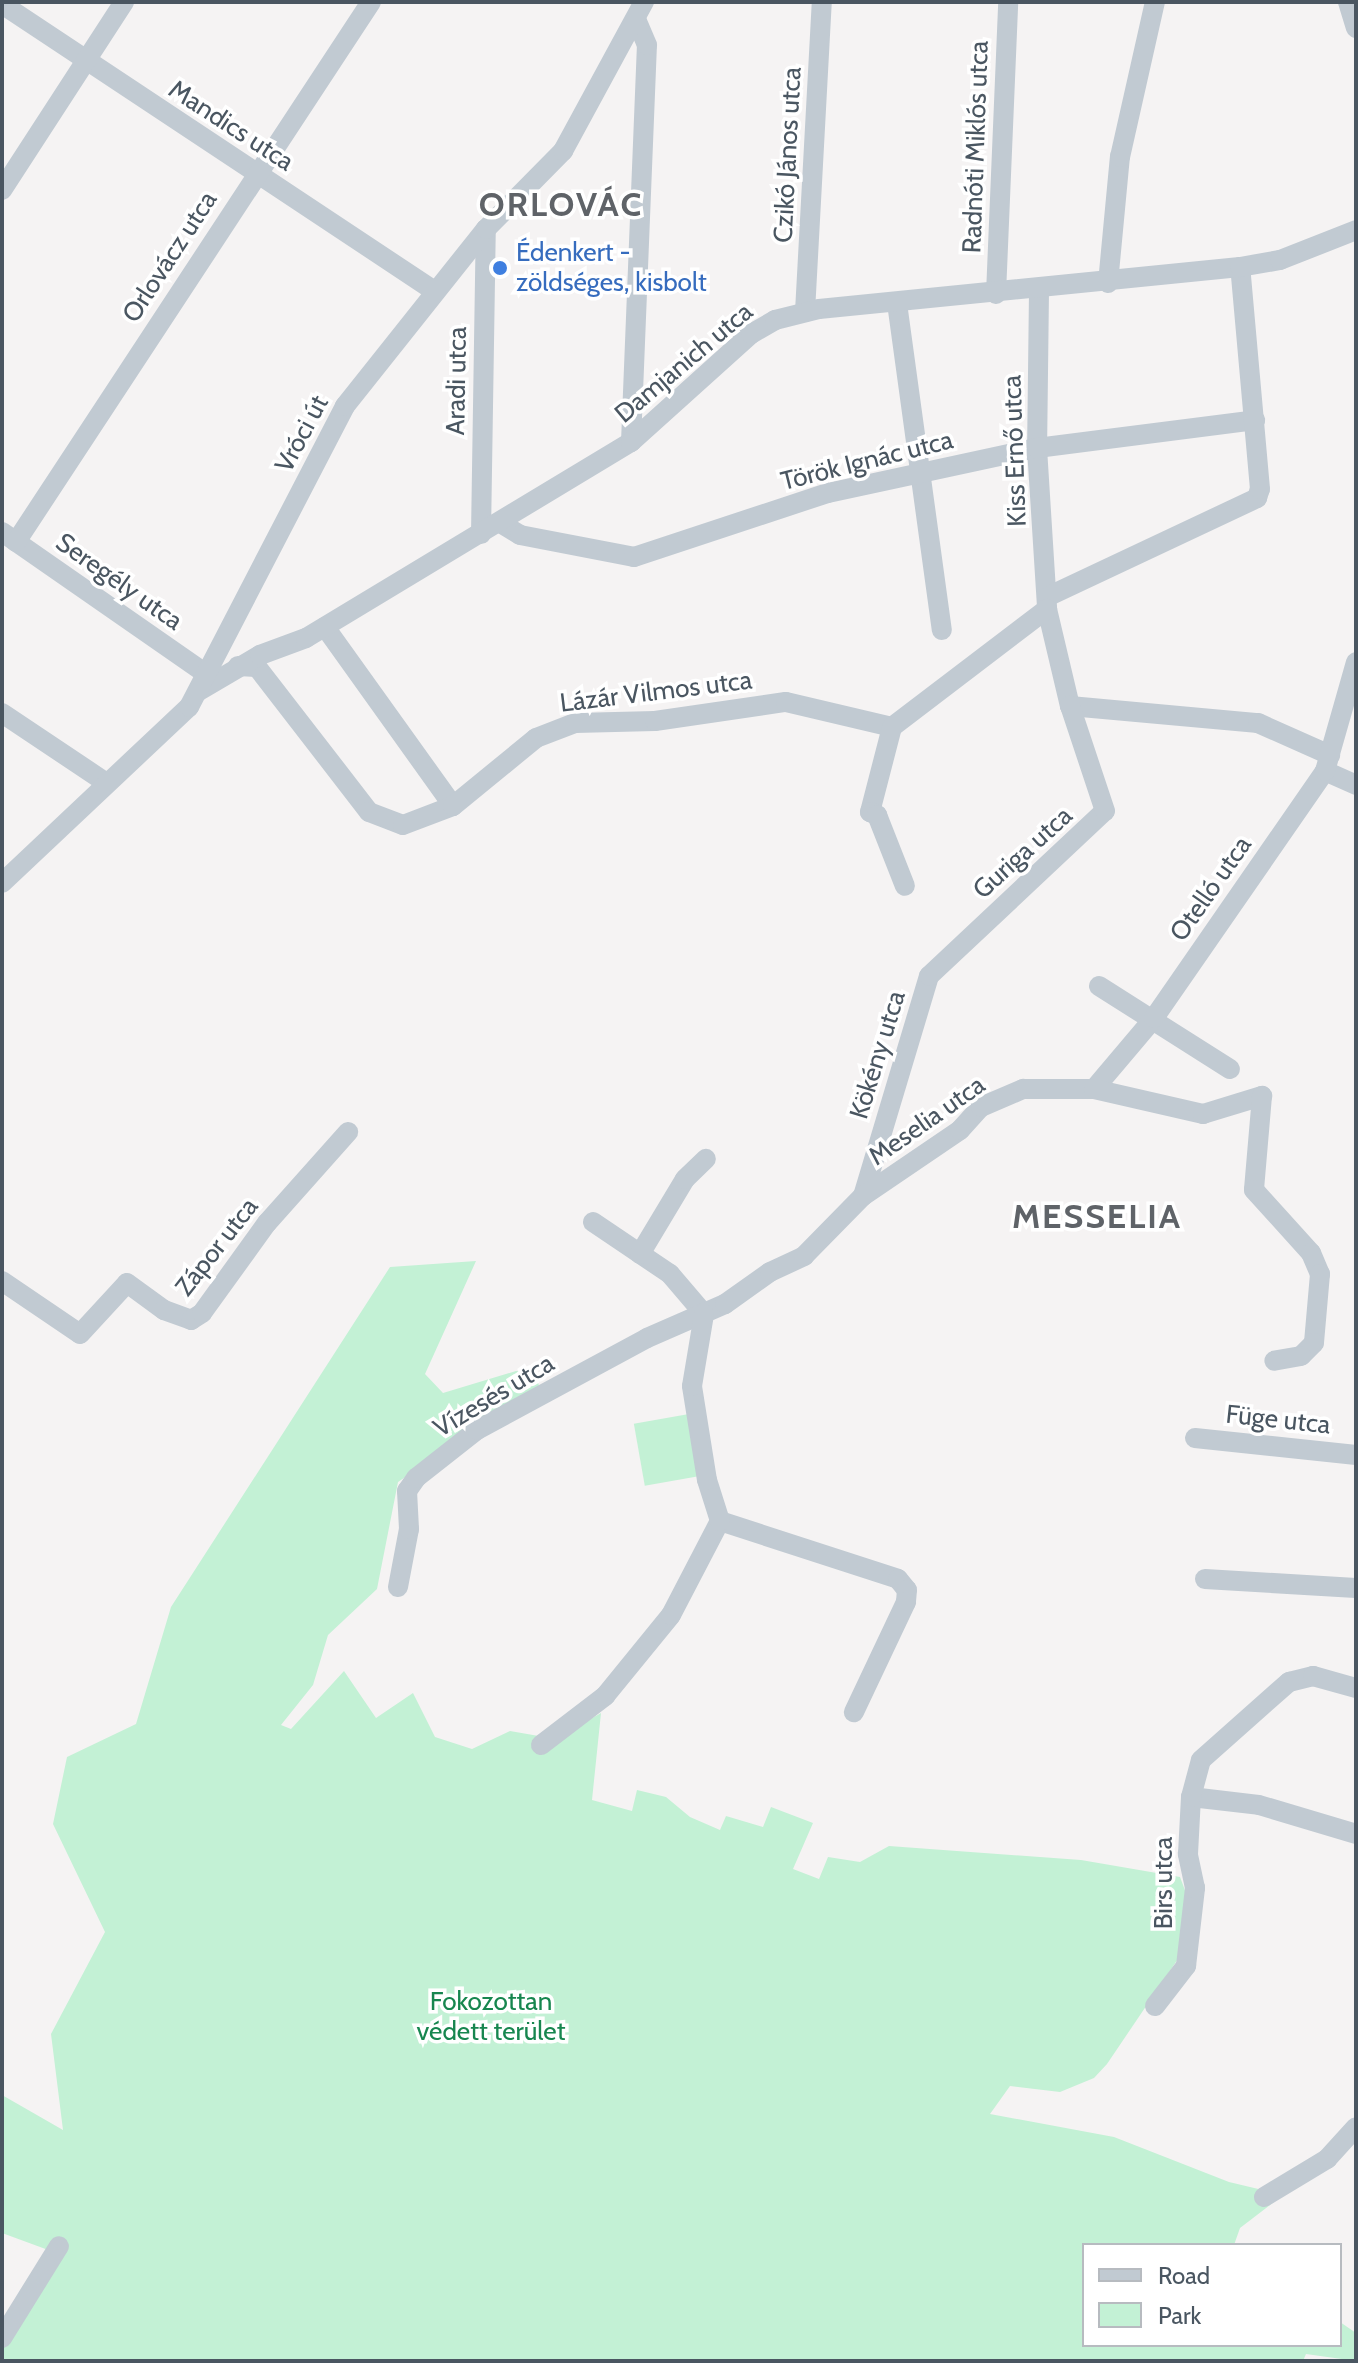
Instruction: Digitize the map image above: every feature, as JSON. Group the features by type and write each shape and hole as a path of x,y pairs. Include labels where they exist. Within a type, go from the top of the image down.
{"street":[{"path":"2,190 124,2"},
{"name":"Orlovácz utca","path":"9,537 371,2"},
{"name":"Czikó János utca","path":"805,312 822,2"},
{"name":"Radnóti Miklós utca","path":"996,294 1008,2"},
{"path":"1108,283 1120,157 1155,2"},
{"path":"1348,2 1356,28"},
{"name":"Mandics utca","path":"2,4 433,290"},
{"path":"631,442 647,45 640,10"},
{"name":"Vróci út","path":"2,883 105,782 189,707 345,406 433,290 486,229 563,151 640,10"},
{"name":"Aradi utca","path":"481,534 486,229"},
{"name":"Damjanich utca","path":"202,682 325,627 502,524 631,442 751,334 775,320 805,312 1039,291 1240,267 1280,260 1356,230"},
{"path":"905,886 877,815 870,812 892,727 1048,602 1257,498 1255,420 1240,267"},
{"name":"Kiss Ernő utca","path":"1039,291 1037,448 1048,602 1070,706"},
{"path":"897,303 917,474 942,630"},
{"name":"Török Ignác utca","path":"502,524 520,535 634,557 828,493 1037,448 1255,420"},
{"name":"Seregély utca","path":"9,537 202,682"},
{"path":"325,627 453,806"},
{"path":"218,652 240,667"},
{"name":"Otelló utca","path":"1094,1089 1154,1018 1328,763 1352,705 1356,662"},
{"name":"Lázár Vilmos utca","path":"240,667 257,667 357,799 377,817 413,824 453,806 536,738 575,723 655,721 786,702 892,727"},
{"path":"1070,706 1258,723 1328,763 1356,785"},
{"name":"Guriga utca","path":"929,976 1104,814 1070,706"},
{"path":"2,713 105,782"},
{"path":"2,852 20,865"},
{"name":"Kökény utca","path":"863,1196 929,976"},
{"path":"1099,986 1154,1018 1230,1069"},
{"name":"Meselia utca","path":"704,1314 804,1256 863,1196 960,1130 981,1107 1023,1089 1094,1089 1203,1114 1262,1096 1254,1190 1311,1253 1320,1274 1314,1343 1301,1356 1274,1361"},
{"name":"Zápor utca","path":"2,1281 80,1334 127,1283 164,1310 191,1320 348,1132"},
{"path":"640,1254 685,1179 706,1159"},
{"path":"541,1745 605,1696 671,1615 720,1521 707,1480 692,1386 704,1314 670,1274 593,1222"},
{"name":"Vízesés utca","path":"398,1587 409,1529 407,1491 416,1478 477,1430 647,1338 704,1314"},
{"name":"Füge utca","path":"1195,1438 1356,1455"},
{"path":"720,1521 898,1579 907,1590 906,1602 854,1712"},
{"path":"1205,1579 1356,1588"},
{"name":"Birs utca","path":"1155,2006 1186,1966 1195,1888 1188,1854 1191,1797 1201,1760 1289,1682 1313,1676 1356,1688"},
{"path":"1191,1797 1259,1805 1356,1834"},
{"path":"1264,2197 1327,2159 1356,2127"},
{"path":"2,2338 59,2246"}],"green space":[{"name":"Fokozottan védett terület","path":"476,1261 425,1374 443,1393 516,1371 536,1374 539,1386 398,1482 377,1589 328,1635 313,1685 281,1725 291,1729 344,1671 376,1718 413,1693 435,1737 472,1749 510,1731 556,1739 601,1713 592,1800 632,1811 637,1790 666,1797 690,1817 720,1830 726,1816 763,1827 771,1807 813,1823 793,1869 819,1879 828,1857 860,1862 889,1846 1081,1860 1180,1877 1186,1893 1182,1953 1107,2064 1094,2078 1060,2092 1010,2086 990,2114 1114,2137 1229,2182 1283,2195 1240,2228 1235,2243 1082,2243 1082,2347 1342,2347 1342,2323 1356,2333 1356,2361 1306,2354 1303,2361 2,2361 2,2343 51,2251 2,2233 2,2095 63,2130 51,2034 105,1932 53,1824 67,1757 136,1724 171,1607 390,1267"},
{"path":"689,1414 700,1476 645,1486 634,1424"}],"place":[{"name":"Édenkert - zöldséges, kisbolt","path":"500,268"}],"district":[{"name":"ORLOVÁC","path":"561,205"},
{"name":"MESSELIA","path":"1097,1217"}]}
